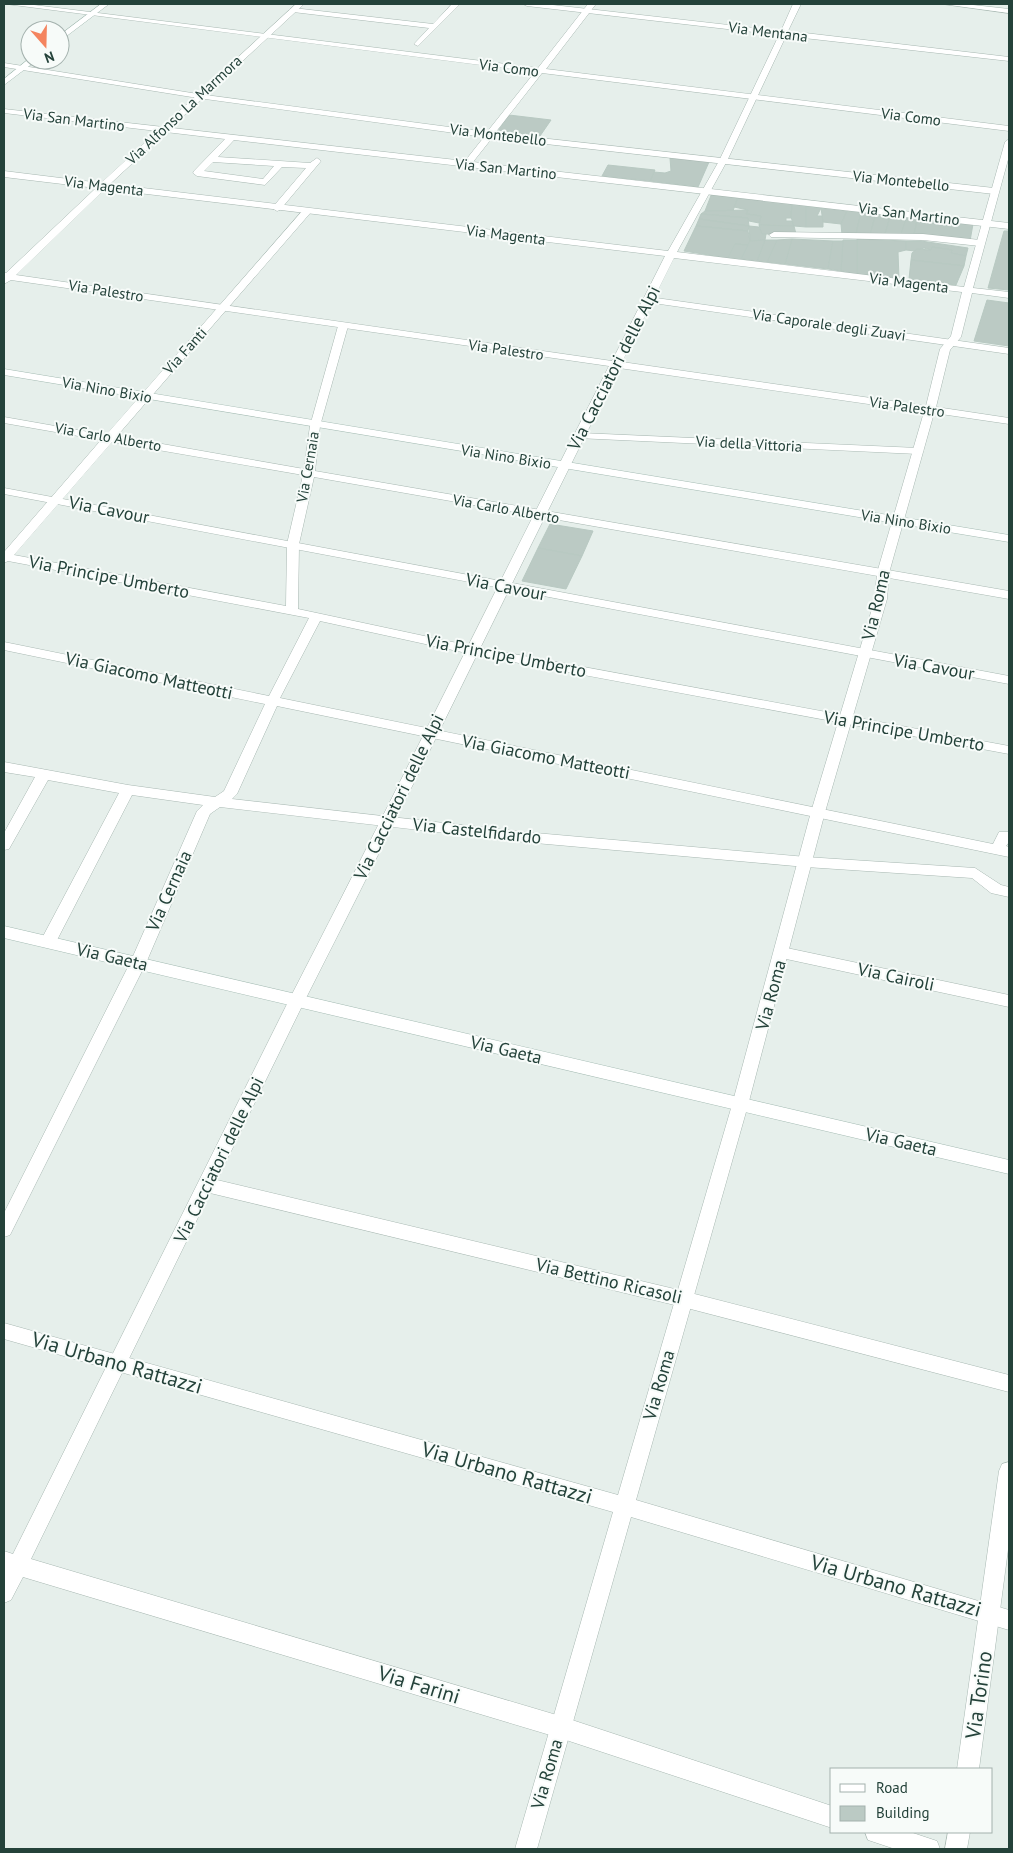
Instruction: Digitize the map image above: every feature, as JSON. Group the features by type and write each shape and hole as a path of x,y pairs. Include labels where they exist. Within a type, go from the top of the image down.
{"street":[{"name":"Via Como","path":"10,4 1009,129"},
{"path":"70,31 105,4"},
{"name":"Via Alfonso La Marmora","path":"5,278 161,130 300,4"},
{"path":"418,44 456,4"},
{"name":"Via Mentana","path":"528,4 589,7 782,33 1009,59"},
{"name":"Via Cacciatori delle Alpi","path":"4,1593 11,1563 117,1364 296,1002 389,821 471,650 563,467 581,436 671,255 723,161 797,4"},
{"path":"946,4 1009,10"},
{"path":"466,164 589,7"},
{"path":"293,10 435,26"},
{"name":"Via Montebello","path":"4,65 20,68"},
{"path":"4,83 20,70"},
{"name":"Via Montebello","path":"35,70 198,96 490,134 994,191"},
{"name":"Via San Martino","path":"4,111 1009,226"},
{"path":"231,138 197,173 265,182 280,164"},
{"name":"Via Roma","path":"526,1849 740,1105 818,812 881,599 883,573 930,410 945,349 956,338 994,191 1009,142"},
{"path":"278,208 327,148"},
{"path":"211,159 312,166"},
{"name":"Via Magenta","path":"4,174 307,212 1009,295"},
{"name":"Via Fanti","path":"4,558 307,212"},
{"path":"774,235 923,237 980,243"},
{"name":"Via Palestro","path":"5,278 1009,421"},
{"name":"Via Caporale degli Zuavi","path":"649,300 1009,351"},
{"name":"Via Cernaia","path":"292,611 293,544 309,474 315,426 342,326"},
{"name":"Via Nino Bixio","path":"4,372 315,426 1009,539"},
{"name":"Via Carlo Alberto","path":"4,420 110,437 540,515 1009,595"},
{"name":"Via della Vittoria","path":"581,436 918,451"},
{"name":"Via Cavour","path":"4,491 1009,680"},
{"name":"Via Principe Umberto","path":"4,558 292,611 471,650 1009,750"},
{"name":"Via Cernaia","path":"4,1230 138,963 204,811 230,794 272,702 316,616"},
{"name":"Via Giacomo Matteotti","path":"4,646 1004,850"},
{"name":"Via Castelfidardo","path":"4,767 128,790 216,802 524,837 806,862 976,873 996,889 1009,892"},
{"path":"4,845 44,774"},
{"path":"48,942 128,790"},
{"path":"1004,850 1004,836 1009,837"},
{"name":"Via Gaeta","path":"4,932 296,1002 1009,1167"},
{"name":"Via Cairoli","path":"782,953 1009,1001"},
{"name":"Via Bettino Ricasoli","path":"207,1185 683,1299 1009,1384"},
{"name":"Via Urbano Rattazzi","path":"4,1331 625,1506 1000,1617"},
{"name":"Via Torino","path":"968,1768 1000,1617 1009,1471"},
{"name":"Via Farini","path":"11,1563 560,1727 830,1816"},
{"path":"879,1833 929,1849"},
{"path":"956,1849 959,1833"}],"building":[{"path":"509,115 551,120 540,136 498,131"},
{"path":"670,158 709,162 698,187 650,181 654,172 665,173 671,171"},
{"path":"608,165 655,170 650,181 602,176"},
{"path":"712,193 738,196 733,211 705,211"},
{"path":"738,198 792,204 791,218 786,218 786,221 792,221 794,226 759,225 761,216 746,214 748,210 734,207"},
{"path":"792,204 806,205 806,227 794,226 791,217"},
{"path":"806,205 821,208 817,216 823,216 823,227 806,227"},
{"path":"821,208 847,211 841,224 823,222"},
{"path":"748,210 746,214 761,216 759,223 749,221 748,218 701,214 705,211"},
{"path":"847,211 861,212 856,234 842,235 841,224"},
{"path":"861,212 876,213 870,235 856,234"},
{"path":"876,213 891,214 885,234 870,235"},
{"path":"701,214 748,218 749,226 699,219"},
{"path":"891,214 907,216 901,234 885,234"},
{"path":"907,216 918,217 914,234 901,234"},
{"path":"918,217 973,224 970,241 914,234"},
{"path":"699,219 749,226 748,231 696,226"},
{"path":"759,225 794,226 796,234 762,234"},
{"path":"696,226 748,231 750,241 748,245 735,244 728,258 684,251"},
{"path":"749,226 759,227 762,234 766,234 765,240 750,241"},
{"path":"1004,231 1009,231 1009,290 988,288"},
{"path":"792,239 833,241 828,269 785,264"},
{"path":"792,239 785,264 767,262 777,240"},
{"path":"857,239 906,241 906,250 898,252 899,278 857,274"},
{"path":"765,240 777,240 767,262 757,261"},
{"path":"765,240 757,261 741,259 750,241"},
{"path":"843,240 857,240 857,274 841,271"},
{"path":"833,241 843,241 841,271 828,269"},
{"path":"906,241 921,241 968,248 966,256 951,253 952,250 932,247 931,250 924,248 915,251 906,250"},
{"path":"735,244 748,245 741,259 728,258"},
{"path":"932,247 952,250 951,253 966,256 964,266 911,260 912,253 917,249 931,250"},
{"path":"911,260 964,266 956,285 909,279"},
{"path":"987,300 1009,303 1009,346 974,341"},
{"path":"550,524 593,531 582,556 538,548"},
{"path":"538,548 582,556 566,589 522,581"}]}
